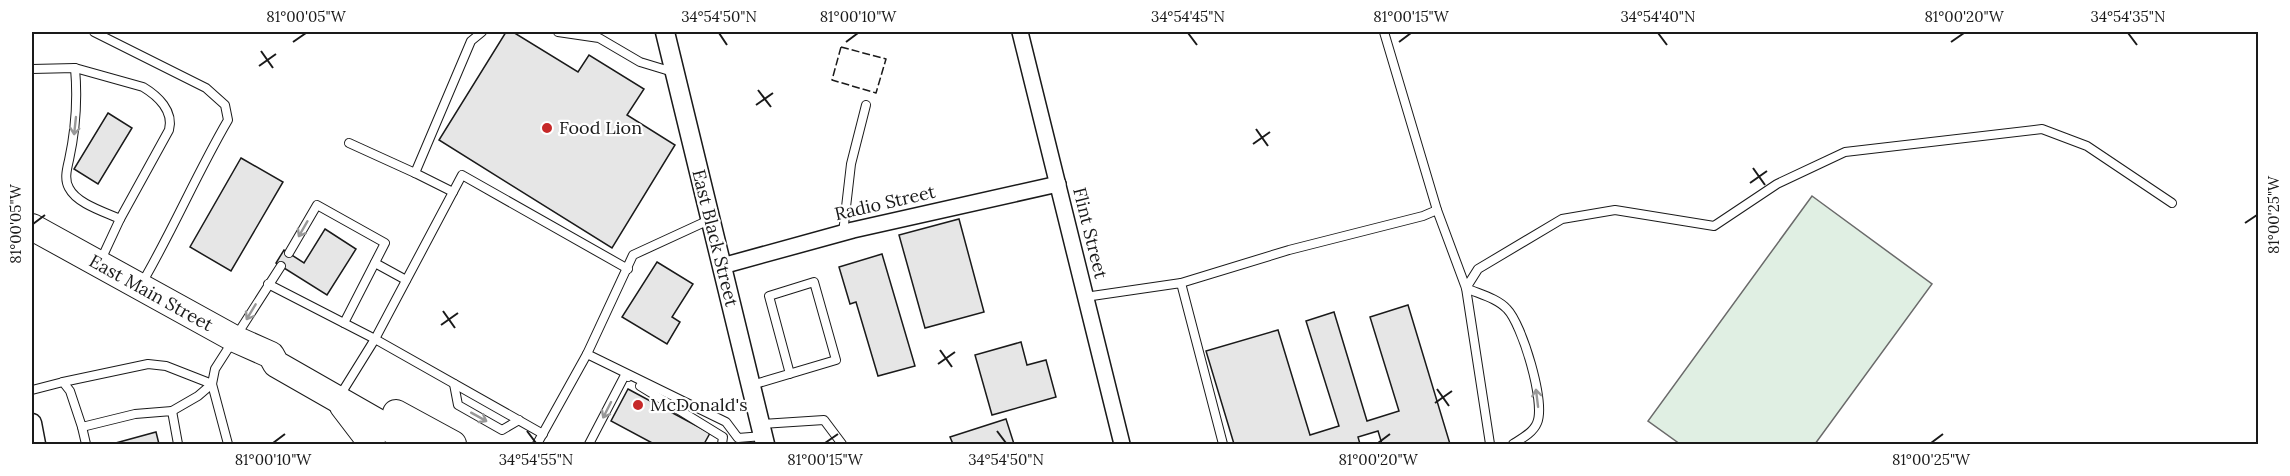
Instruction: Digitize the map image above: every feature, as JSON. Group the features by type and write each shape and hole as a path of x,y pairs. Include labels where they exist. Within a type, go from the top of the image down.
{"highway":[{"name":"East Main Street","path":"32,227 235,339 271,355 276,364 341,392 416,438 453,444"},
{"path":"341,392 372,444"}],"street":[{"name":"East Black Street","path":"665,32 763,435"},
{"name":"Flint Street","path":"1020,32 1122,444"},
{"name":"Radio Street","path":"722,266 843,233 1058,184"},
{"path":"32,423 36,444"}],"lane":[{"path":"94,32 206,88 225,105 228,120 211,149 164,246 140,287"},
{"path":"415,173 471,40 482,32"},
{"path":"558,32 599,38 640,62 675,72"},
{"path":"1384,32 1437,210 1466,288 1490,444"},
{"path":"32,69 75,68 143,87 161,101 171,122 99,264"},
{"path":"75,68 78,101 75,136 66,174 68,187 76,198 120,219"},
{"path":"843,233 851,164 866,105"},
{"path":"1466,288 1478,269 1562,219 1615,210 1714,226 1777,184 1845,152 2042,129 2087,146 2172,203"},
{"path":"349,143 453,192"},
{"path":"341,392 375,339 462,175 628,269"},
{"path":"289,253 317,205 385,243 344,323"},
{"path":"1086,297 1181,283 1289,250 1423,216 1437,210"},
{"path":"537,444 587,354 633,255 710,219"},
{"path":"375,263 406,280"},
{"path":"228,444 213,384 215,369 281,266"},
{"path":"751,385 790,374 836,360 814,282 769,296 790,374"},
{"path":"1181,283 1222,444"},
{"path":"268,284 375,339 543,434"},
{"path":"1466,288 1500,303 1510,311 1520,328 1537,394 1538,422 1531,432 1513,444"},
{"path":"587,354 625,375 726,422 737,441 824,420 842,444"},
{"path":"32,390 148,364 166,366 213,384"},
{"path":"589,444 625,375"},
{"path":"625,375 723,437 722,444"},
{"path":"63,382 70,391 86,444"},
{"path":"82,427 135,414 172,411 213,384"},
{"path":"454,384 458,405 502,430 519,420"},
{"path":"172,411 178,444"}],"green space":[{"path":"1812,196 1932,284 1815,444 1680,444 1648,421"}],"building":[{"name":"Food Lion","path":"506,32 513,32 578,72 589,55 644,89 627,115 675,145 612,248 439,140"},
{"path":"108,113 132,128 98,184 74,169"},
{"path":"241,158 283,182 231,271 190,247"},
{"path":"959,219 984,312 925,328 899,235"},
{"path":"325,229 356,249 327,295 276,263 284,250 304,263"},
{"path":"882,254 915,366 878,376 856,302 850,304 839,267"},
{"path":"657,262 693,284 672,317 680,322 667,344 622,317"},
{"path":"1408,305 1450,444 1382,444 1378,431 1358,437 1360,444 1234,444 1206,351 1278,330 1310,435 1339,426 1306,321 1334,312 1367,421 1399,411 1370,317"},
{"path":"1021,342 1027,365 1046,360 1056,397 992,415 975,355"},
{"name":"McDonald's","path":"628,389 710,433 704,444 654,444 611,421"},
{"path":"1006,419 1014,444 953,444 950,437"},
{"path":"156,432 159,444 112,444"}],"fence":[{"path":"841,47 886,59 876,93 832,80 841,47"}],"place":[{"name":"Food Lion","path":"547,128"},
{"name":"McDonald's","path":"638,405"}]}
